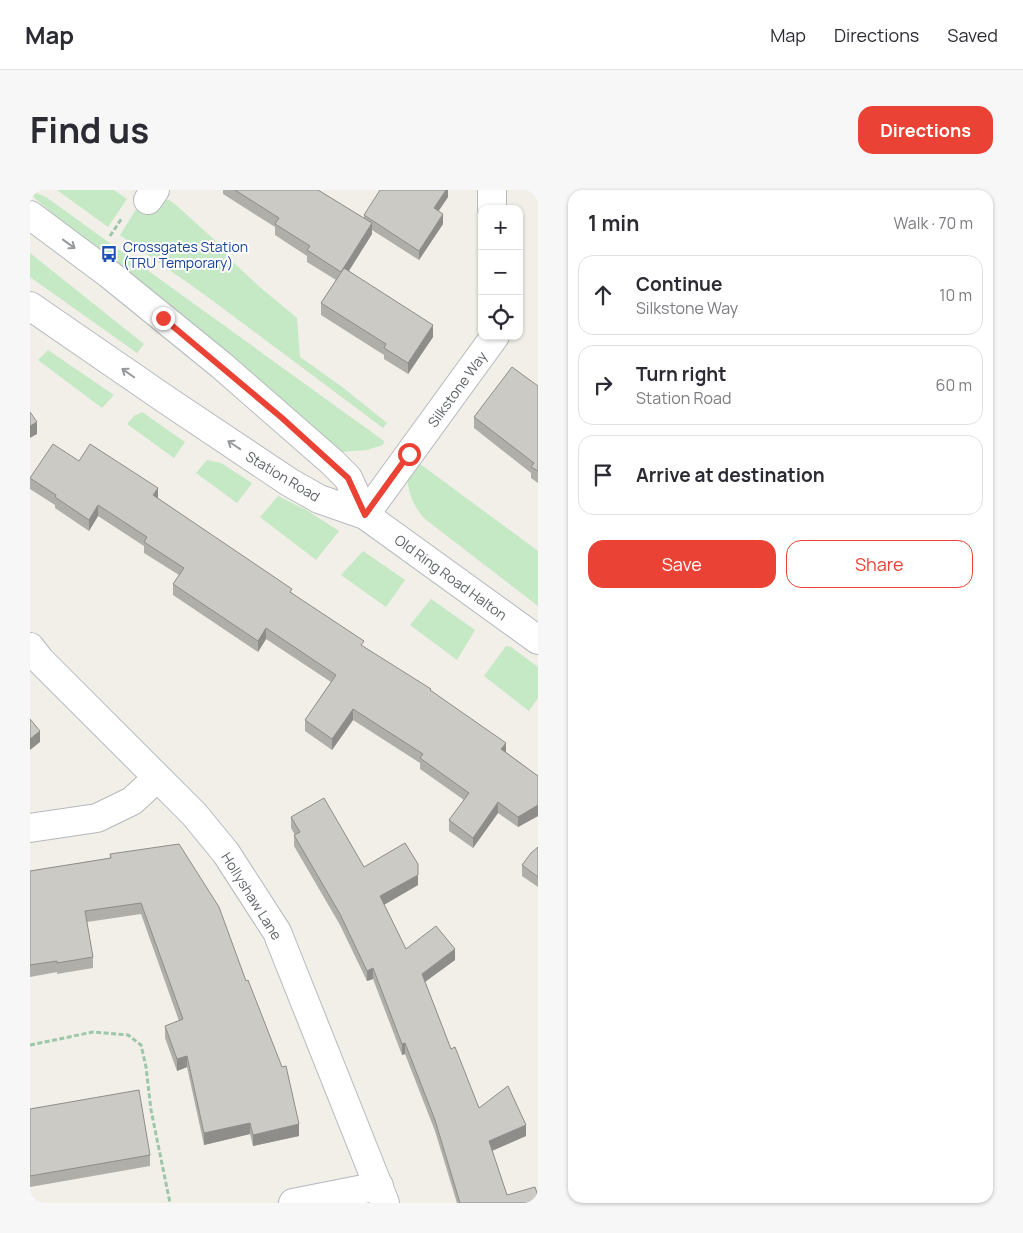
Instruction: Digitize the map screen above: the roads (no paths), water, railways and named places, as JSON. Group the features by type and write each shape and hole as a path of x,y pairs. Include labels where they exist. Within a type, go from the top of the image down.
{"street":[{"path":"492,190 492,205"},
{"path":"30,215 129,290 221,365 332,462 348,478 365,515"},
{"name":"Station Road","path":"30,306 289,482 319,499 365,515"},
{"name":"Silkstone Way","path":"365,515 492,340"},
{"name":"Old Ring Road Halton","path":"365,515 538,640"},
{"name":"Hollyshaw Lane","path":"30,647 40,660 194,814 226,853 277,932 382,1194"},
{"path":"30,828 97,818 132,801 157,778"},
{"path":"293,1203 382,1194"}],"place":[{"name":"Crossgates Station (TRU Temporary)","path":"109,254"}]}
